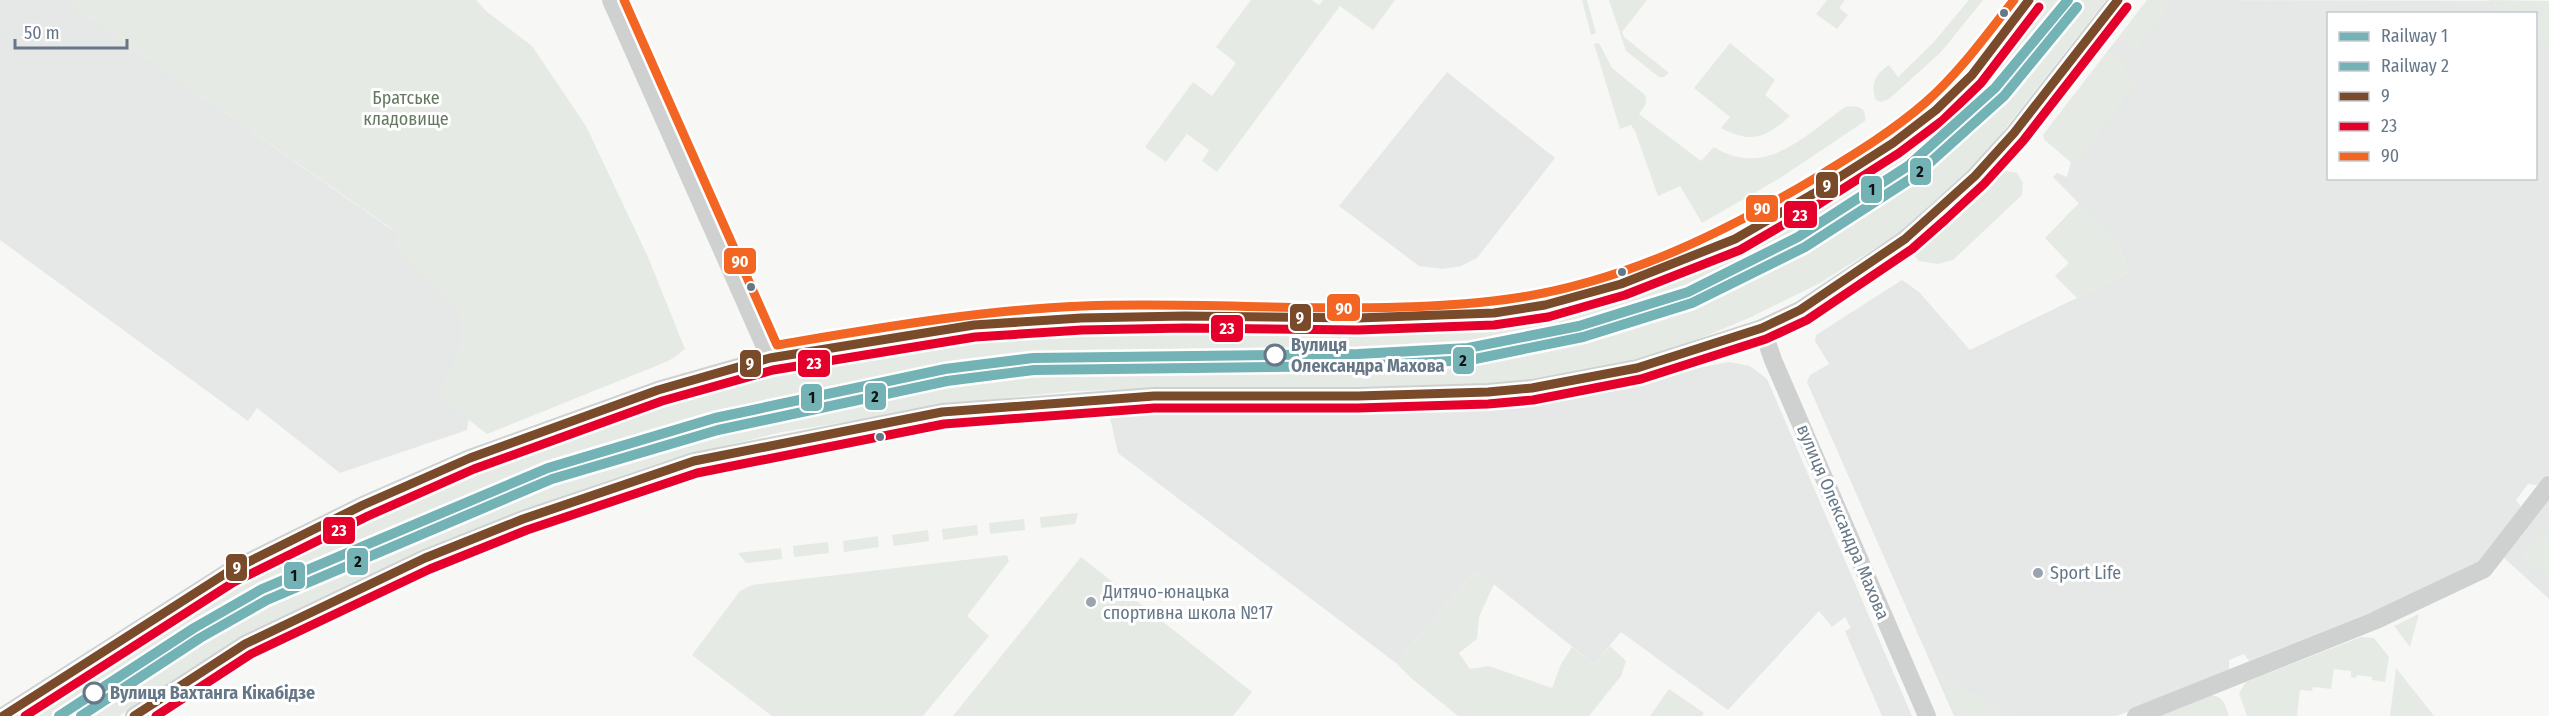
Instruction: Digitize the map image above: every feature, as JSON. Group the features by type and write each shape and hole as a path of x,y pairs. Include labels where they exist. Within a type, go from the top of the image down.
{"street":[{"path":"611,0 770,358"},
{"path":"3,716 228,572 363,505 470,458 658,390 770,358 974,325 1081,318 1428,316 1494,313 1545,305 1621,284 1735,238 1813,194 1893,143 1936,110 1972,75 2029,0"},
{"path":"134,716 245,644 425,558 523,519 694,461 942,412 1154,396 1358,396 1488,392 1532,388 1629,370 1762,328 1800,310 1905,239 1975,176 2014,133 2118,0"},
{"name":"вулиця Олександра Махова","path":"1762,328 1773,360 1928,716"},
{"path":"2136,716 2374,621 2484,569 2549,485"}],"shaded area":[{"path":"0,0 72,0 75,8 391,229 400,225 480,294 479,354 467,430 340,473 257,408 248,421 0,240"},
{"path":"2147,0 2549,1 2549,474 2542,483 2528,484 2516,500 2520,505 2520,512 2485,558 2465,575 2249,661 2244,654 2229,660 2229,669 2218,678 2116,716 1954,716 1807,382 1810,375 1829,364 1815,341 1816,335 1902,280 1919,292 1970,350 2128,273 2118,243 2053,177 2057,173 2067,177 2071,162 2045,140 2043,135"},
{"path":"1447,72 1555,158 1477,258 1461,266 1443,269 1419,266 1339,206"},
{"path":"1729,362 1750,366 1767,379 1912,716 1882,716 1845,631 1851,628 1845,617 1832,627 1819,611 1728,710 1621,632 1594,664 1476,570 1396,663 1118,453 1108,409 1423,407 1529,399"},
{"path":"2549,498 2549,599 2503,557"}],"green space":[{"name":"Братське кладовище","path":"72,0 476,0 486,11 532,46 586,126 648,257 685,349 674,358 661,364 487,434 438,396 459,350 462,334 460,317 452,305 397,252 394,241 400,226 392,229 74,8"},
{"path":"1251,0 1312,0 1319,5 1323,0 1395,0 1373,30 1340,6 1217,172 1202,161 1209,150 1187,134 1166,162 1145,147 1193,82 1212,96 1236,63 1216,47"},
{"path":"1582,0 1587,0 1596,33 1591,35"},
{"path":"1609,0 1647,0 1622,32 1624,37 1669,73 1664,77 1659,77 1626,51"},
{"path":"1827,0 1845,0 1839,8 1848,15 1837,29 1816,14"},
{"path":"1969,0 1983,0 1941,52 1889,99 1881,102 1876,100 1874,84 1880,72 1889,65 1898,77 1933,43"},
{"path":"2041,0 2106,0 1976,163 1904,230 1820,283 1749,318 1694,341 1629,361 1527,382 1438,388 1225,387 1075,391 985,400 782,432 671,459 499,520 231,643 119,716 14,716 213,590 327,530 496,459 690,393 805,369 908,351 1019,336 1123,330 1456,328 1552,316 1601,302 1683,270 1771,229 1871,167 1991,64"},
{"path":"2148,0 2174,0 2136,50 2119,38"},
{"path":"2489,0 2549,1 2549,47 2537,38 2537,12 2505,12"},
{"path":"1599,43 1612,68 1644,94 1646,102 1639,114 1701,161 1714,147 1732,156 1750,158 1767,156 1783,150 1815,130 1845,107 1853,106 1863,110 1865,121 1780,178 1702,223 1680,186 1658,196 1635,131 1631,125 1620,129 1594,44"},
{"path":"1730,43 1775,80 1765,95 1790,116 1766,134 1741,136 1721,128 1730,117 1694,88"},
{"path":"2109,50 2128,64 2123,71 2137,82 2081,156 2071,162 2045,140 2043,135"},
{"path":"2006,171 2017,173 2023,183 2022,195 1953,260 1938,264 1919,261 1913,254 1972,198"},
{"path":"2079,203 2118,243 2128,273 2077,298 2055,276 2069,263 2045,238"},
{"path":"1078,513 1075,524 1041,528 1040,517"},
{"path":"1024,519 1025,530 990,534 989,523"},
{"path":"977,525 978,535 943,540 942,529"},
{"path":"928,530 929,541 894,546 892,535"},
{"path":"2542,530 2549,535 2549,578 2521,557"},
{"path":"878,536 879,547 844,552 843,541"},
{"path":"828,542 829,553 794,557 793,546"},
{"path":"781,548 782,559 746,563 738,553"},
{"path":"1007,555 1009,561 967,616 989,636 923,716 772,716 692,655 740,591 752,585"},
{"name":"Дитячо-юнацька спортивна школа №17","path":"1081,557 1252,692 1233,716 953,716"},
{"path":"1476,570 1494,584 1479,617 1477,639 1459,653 1470,669 1489,666 1552,688 1561,664 1572,647 1594,664 1610,646 1626,661 1621,676 1589,716 1458,716 1396,663"},
{"path":"2419,614 2410,647 2394,626"},
{"path":"2361,637 2374,638 2389,657 2385,682 2372,680 2372,677 2357,675 2356,678 2351,677 2351,671 2334,669 2331,689 2313,687 2312,691 2300,690 2297,716 2247,716 2239,693 2246,682"},
{"path":"2396,668 2434,716 2390,716"},
{"path":"1937,671 2011,716 1956,716"},
{"path":"1669,689 1704,713 1702,716 1650,716"},
{"path":"2208,695 2220,698 2229,716 2158,716"}],"rail line":[{"name":"1","path":"59,716 194,628 262,589 548,468 715,418 945,369 1033,358 1358,354 1468,348 1579,326 1688,292 1798,237 1908,166 1995,88 2068,0"},
{"name":"2","path":"81,716 200,638 267,600 552,479 718,430 947,381 1034,370 1358,366 1470,360 1583,337 1692,303 1805,247 1915,176 2004,96 2077,7"}],"transit line":[{"name":"90","path":"624,0 777,345 930,321 1044,308 1134,305 1339,308 1442,305 1493,301 1580,284 1664,256 1704,238 1783,197 1862,149 1926,102 1972,53 2014,0"},
{"name":"9","path":"3,716 228,572 363,505 470,458 658,390 770,358 974,325 1081,318 1185,316 1358,318 1494,313 1545,305 1621,284 1735,239 1813,194 1893,143 1936,110 1972,75 2029,0"},
{"name":"9","path":"134,716 245,644 425,558 523,519 694,461 942,412 1154,396 1358,396 1488,392 1532,388 1637,368 1762,328 1800,310 1905,239 1975,176 2014,133 2118,0"},
{"name":"23","path":"25,716 234,582 368,516 474,469 662,401 773,370 975,337 1082,330 1185,328 1358,330 1494,325 1548,317 1625,295 1740,250 1819,204 1899,153 1943,120 1981,83 2039,7"},
{"name":"23","path":"156,716 251,654 430,569 527,530 697,473 944,424 1154,408 1358,408 1488,404 1533,400 1641,379 1766,339 1807,320 1912,249 1945,220 1984,184 2023,141 2127,7"}],"place":[{"name":"Вулиця Олександра Махова","path":"1275,355"},
{"name":"Sport Life","path":"2038,573"},
{"name":"Дитячо-юнацька спортивна школа №17","path":"1091,602"},
{"name":"Вулиця Вахтанга Кікабідзе","path":"94,693"}]}
